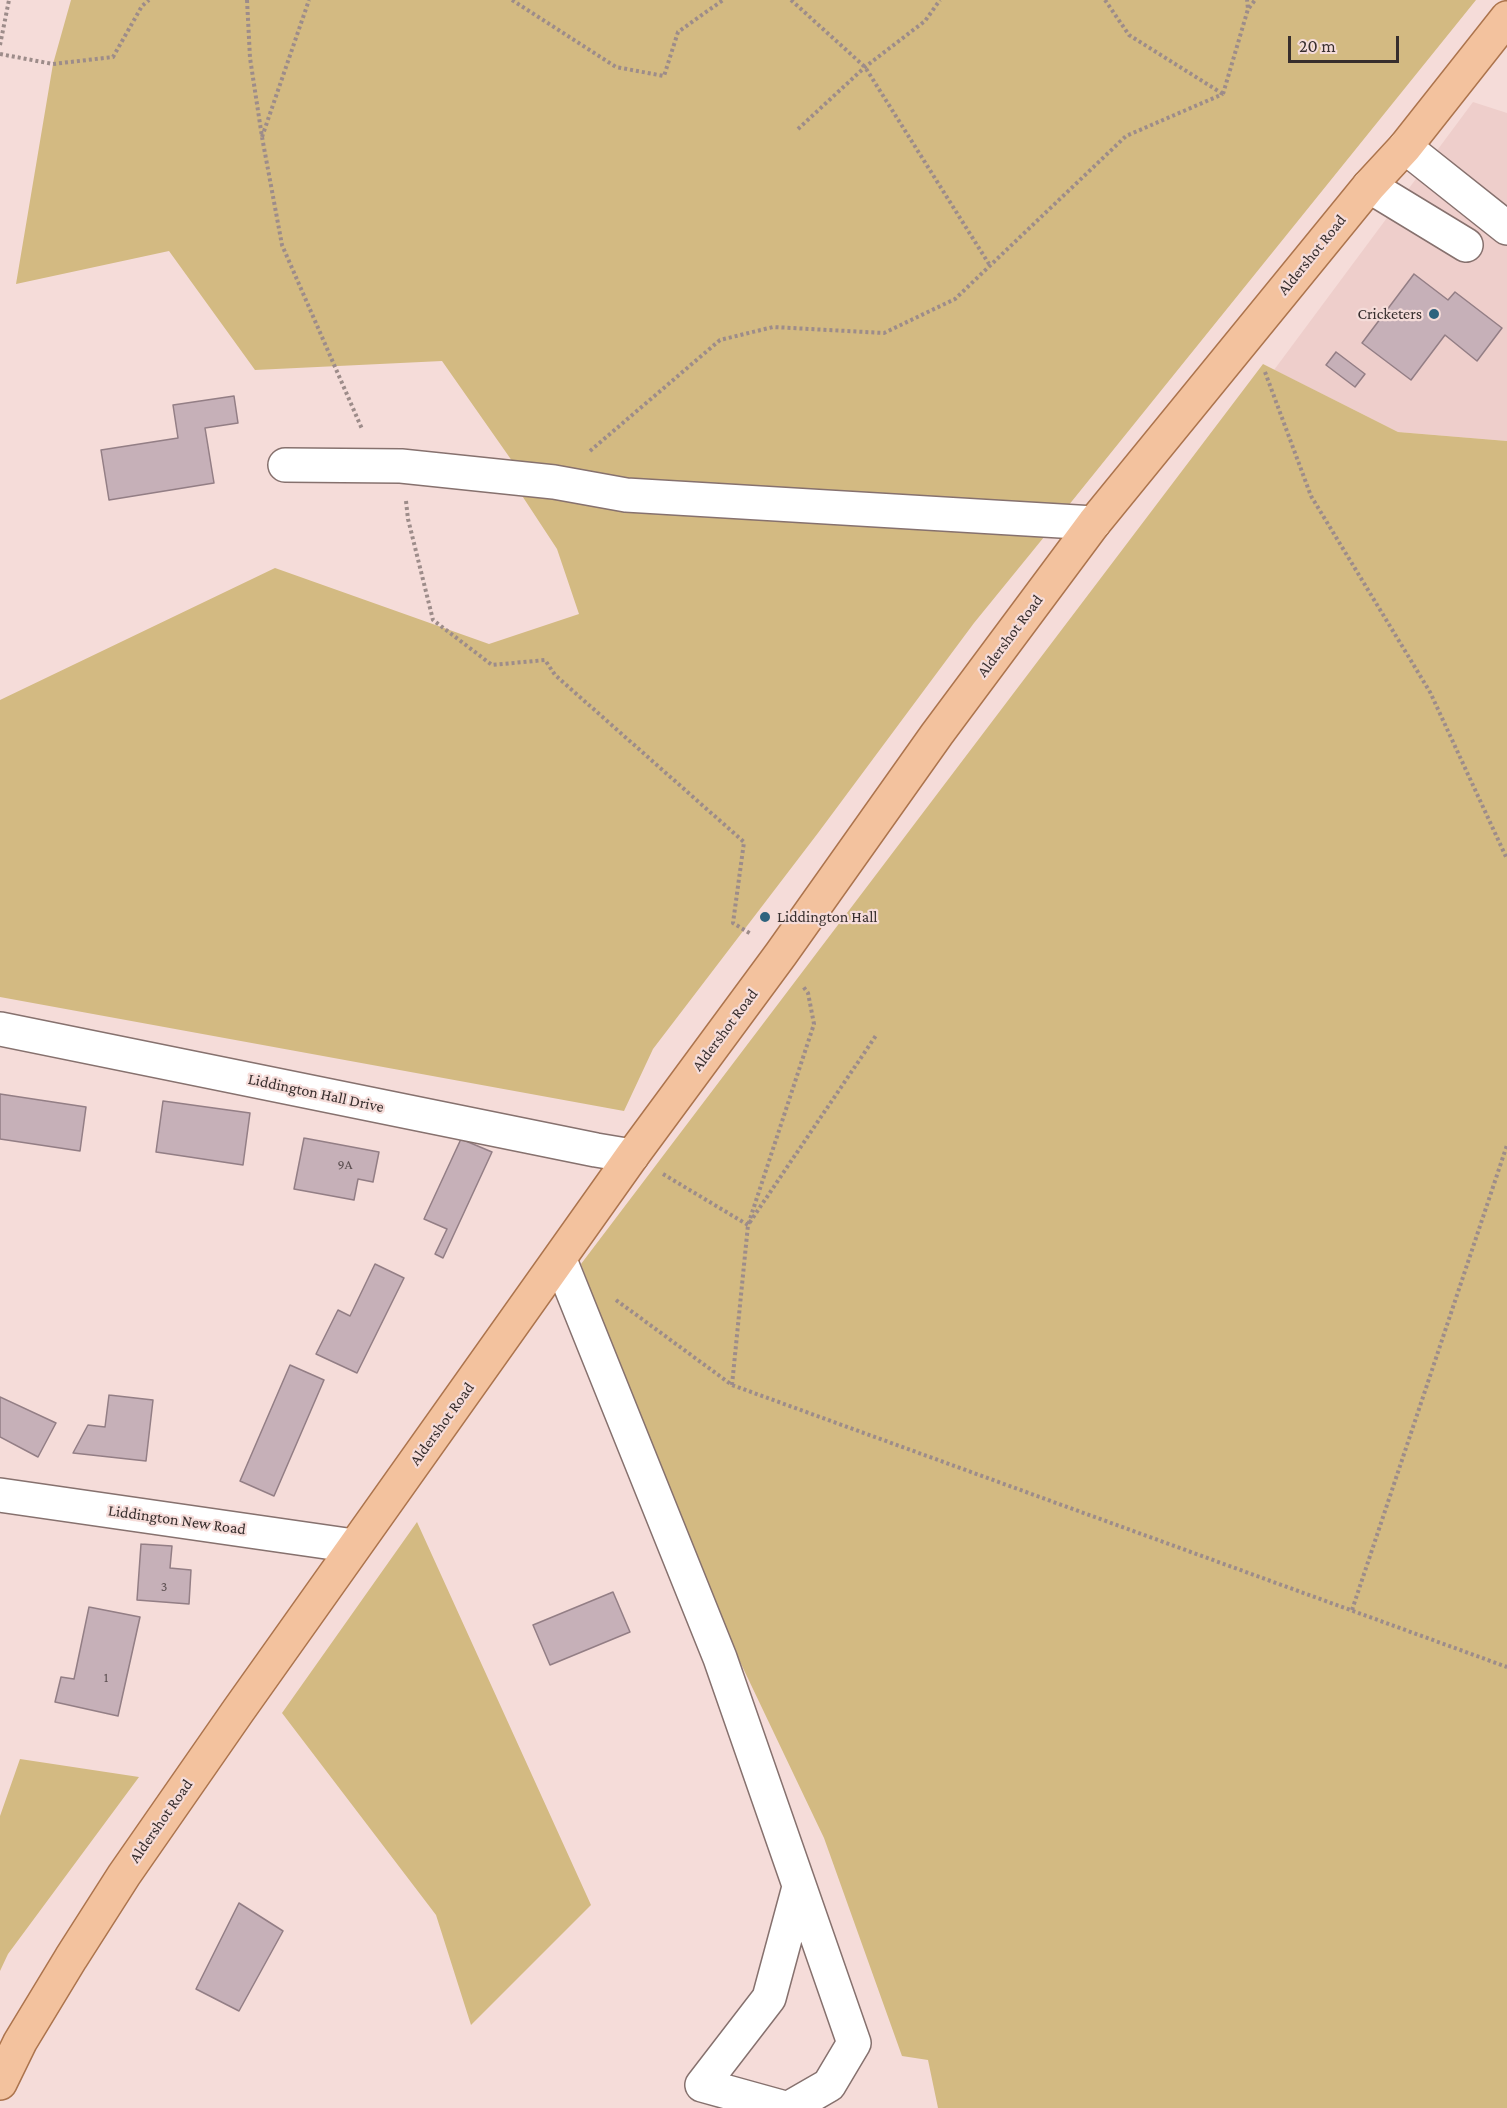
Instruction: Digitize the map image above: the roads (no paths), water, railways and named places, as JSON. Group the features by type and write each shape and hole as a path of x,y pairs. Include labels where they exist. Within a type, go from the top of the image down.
{"main road":[{"name":"Aldershot Road","path":"0,2083 20,2042 124,1875 354,1546 937,734 1094,523 1369,186 1405,147 1507,18"}],"street":[{"path":"1405,147 1507,228"},
{"path":"1369,186 1466,245"},
{"path":"285,465 389,466 554,482 626,495 1094,523"},
{"name":"Liddington Hall Drive","path":"0,1029 632,1156"},
{"path":"560,1260 720,1658 854,2043 829,2085 787,2108 702,2085 769,1998 799,1887"},
{"name":"Liddington New Road","path":"0,1494 354,1546"}],"place":[{"name":"Cricketers","path":"1434,314"},
{"name":"Liddington Hall","path":"765,917"}]}
